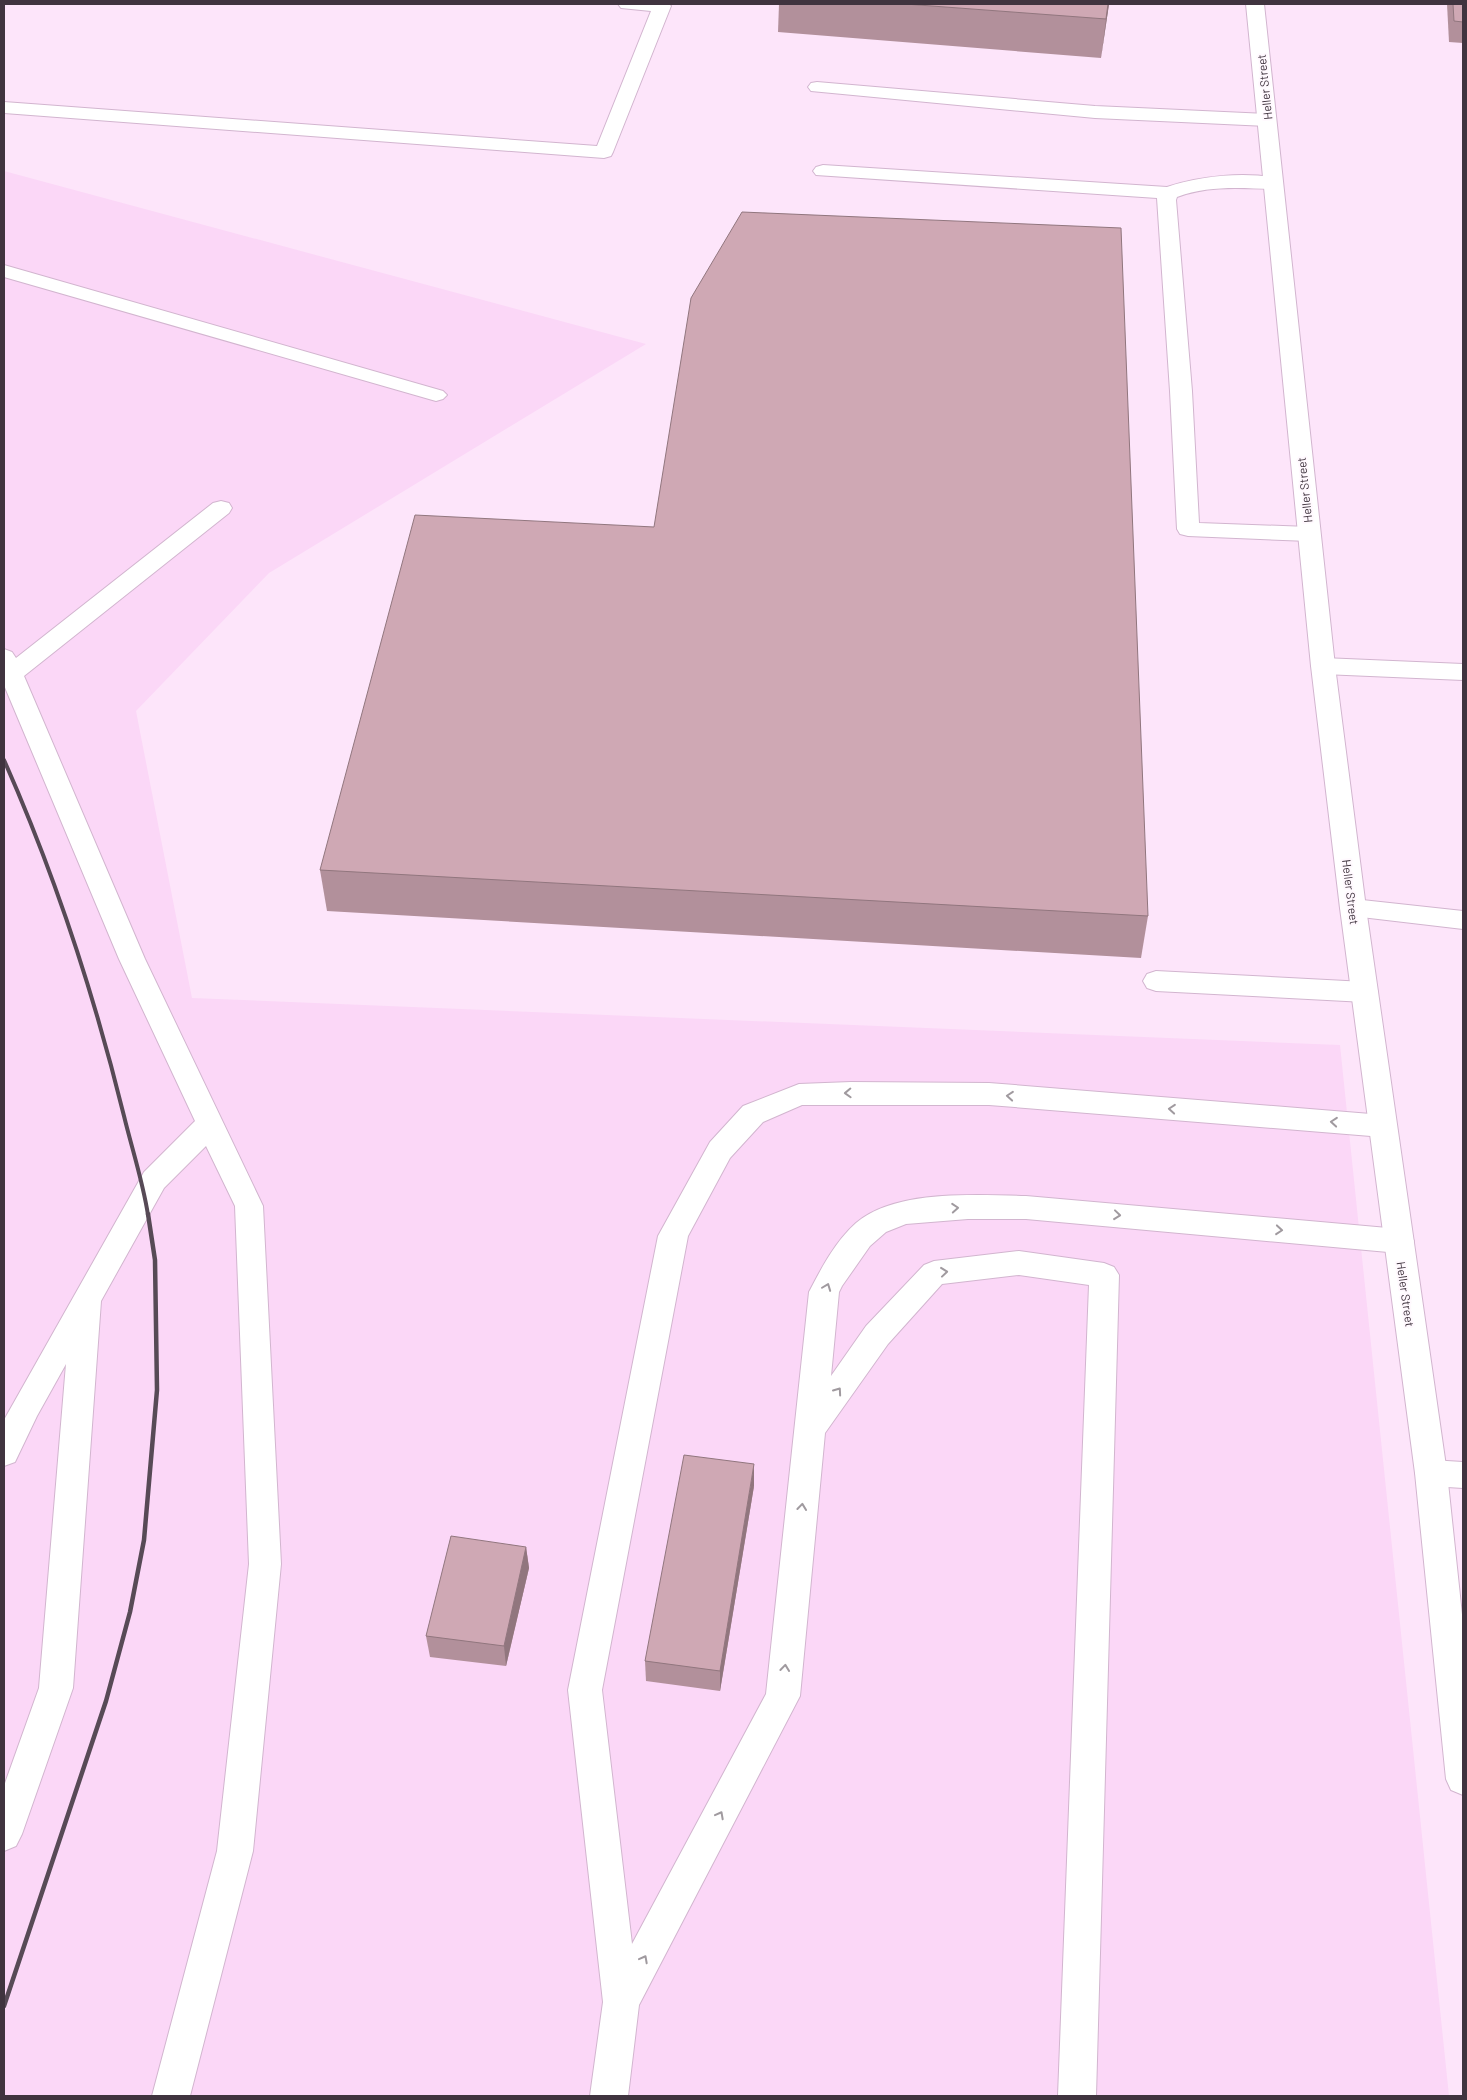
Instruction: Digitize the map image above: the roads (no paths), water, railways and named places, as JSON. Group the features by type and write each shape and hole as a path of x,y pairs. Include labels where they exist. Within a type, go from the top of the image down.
{"street":[{"path":"4,108 604,152 662,6 627,4"},
{"name":"Heller Street","path":"1255,4 1323,666 1353,908 1430,1474 1463,1779"},
{"path":"817,87 1095,112 1267,120"},
{"path":"823,171 1169,193 1184,186 1202,183 1273,183"},
{"path":"1169,193 1166,200 1188,529 1309,534"},
{"path":"4,271 436,395"},
{"path":"171,2096 235,1850 264,1564 249,1206 132,959 7,665 221,508"},
{"path":"1323,666 1463,672"},
{"path":"1353,908 1463,920"},
{"path":"1156,981 1365,992"},
{"path":"609,2096 621,2002 585,1690 673,1236 720,1150 753,1114 799,1095 851,1093 989,1094 1383,1126"},
{"path":"4,1453 24,1410 154,1180 210,1124"},
{"path":"621,2002 783,1696 824,1292 836,1266 856,1242 876,1223 898,1214 960,1207 1033,1207 1399,1241"},
{"path":"810,1431 877,1335 934,1273 1019,1263 1104,1275 1077,2096"},
{"path":"4,1834 56,1688 86,1302"},
{"path":"1430,1474 1463,1475"}],"railway":[{"path":"4,760 23,803 72,935 100,1025 148,1215"},
{"path":"4,2006 106,1701 130,1612 144,1540 157,1390 155,1260 148,1214"}]}
